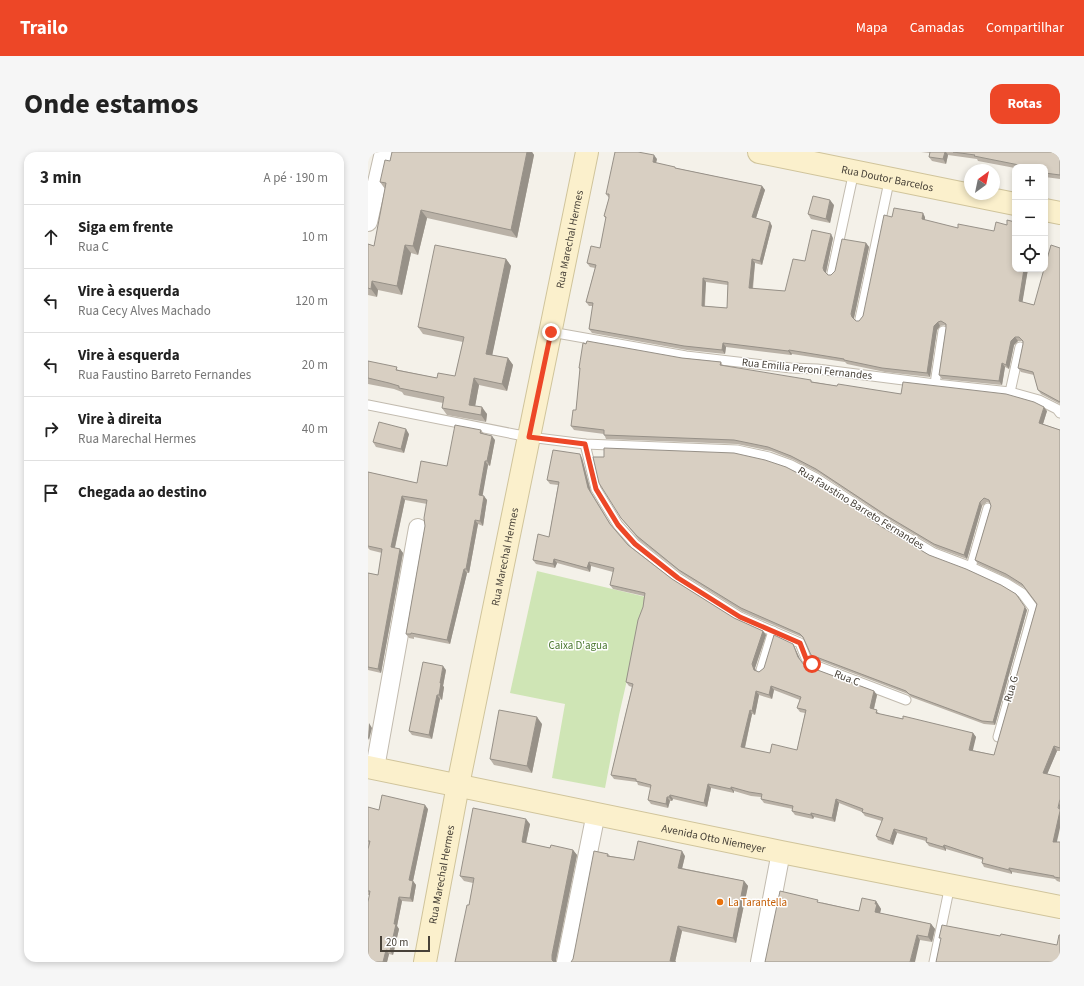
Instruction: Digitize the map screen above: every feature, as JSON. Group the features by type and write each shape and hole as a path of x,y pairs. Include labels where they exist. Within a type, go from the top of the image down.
{"street":[{"path":"368,222 384,152"},
{"name":"Rua Marechal Hermes","path":"425,962 458,785 587,152"},
{"name":"Rua Doutor Barcelos","path":"759,152 890,177 1012,203"},
{"path":"372,767 418,528"},
{"name":"Avenida Otto Niemeyer","path":"372,767 781,852 1060,907"},
{"path":"566,962 596,813"},
{"path":"760,962 781,852"}],"lane":[{"path":"832,273 854,171"},
{"path":"860,319 890,177"},
{"path":"936,384 943,331"},
{"name":"Rua Emilia Peroni Fernandes","path":"551,332 686,356 791,368 817,369 1010,392 1039,400 1060,413"},
{"path":"1010,392 1020,347"},
{"name":"Rua Faustino Barreto Fernandes","path":"368,405 529,437 585,444 737,450 769,457 791,465 816,478 934,554 971,567 1006,583 1022,593 1034,609"},
{"path":"585,444 596,489 618,525 635,544 678,578 701,593 740,617 773,631 761,670"},
{"path":"971,567 988,508"},
{"name":"Rua G","path":"998,737 1034,609"},
{"name":"Rua C","path":"773,631 800,643 809,663 906,700"},
{"path":"934,962 950,885"}],"green space":[{"name":"Caixa D'agua","path":"537,571 646,597 619,715 605,788 552,778 565,704 510,693"}],"building":[{"path":"392,152 527,152 511,230 421,210 413,246 405,245 397,286 372,281 371,289 368,288 368,244 374,246 386,183 380,182 385,160 390,161"},
{"path":"615,152 638,152 654,155 653,162 762,186 752,217 770,222 760,261 752,259 749,288 785,291 793,259 805,261 812,230 831,234 823,268 828,275 831,275 835,271 842,239 866,243 851,314 856,321 859,321 863,316 884,215 892,217 894,208 923,213 922,219 958,228 958,224 994,231 996,222 1007,225 1007,220 1012,221 1012,272 1024,272 1019,301 1034,305 1043,272 1048,272 1048,256 1051,245 1060,248 1060,402 1038,390 1033,372 1018,368 1023,344 1023,341 1019,337 1015,337 1011,341 1006,365 1002,363 999,381 939,375 946,328 946,324 941,321 934,326 927,373 882,368 844,359 789,350 723,343 722,350 684,346 589,329 593,303 586,302 596,265 587,263 591,246 600,248 606,217 604,216 609,194 606,194","holes":["703,278 728,282 727,308 702,306"]},
{"path":"930,152 945,152 943,159 929,157"},
{"path":"953,152 1060,152 1060,175 1048,173 1048,164 1014,164 974,156 975,155"},
{"path":"813,196 830,200 826,219 808,214"},
{"path":"435,245 506,259 486,354 508,358 502,384 474,378 469,405 482,407 481,415 442,408 444,397 399,388 399,386 368,378 368,361 397,367 396,370 437,378 438,373 455,376 464,337 418,327"},
{"path":"587,341 682,358 721,362 720,365 811,380 811,382 837,386 838,384 901,394 903,382 1006,394 1034,402 1044,407 1039,423 1060,430 1060,748 1054,746 1043,773 1060,777 1060,799 1058,808 1060,811 1053,842 1060,842 1060,878 1009,868 1009,870 982,863 983,858 944,845 943,847 926,842 927,838 894,829 890,841 876,836 883,818 862,812 863,809 836,799 832,818 811,813 811,815 792,811 793,806 761,799 762,794 731,787 731,789 708,784 704,803 670,795 667,797 666,804 648,800 651,785 636,781 636,779 611,775 633,684 626,682 638,620 643,607 645,593 610,585 614,568 589,562 587,568 554,559 553,564 533,560 538,534 549,537 559,482 547,480 553,450 580,454 588,488 610,524 628,545 672,579 734,618 763,631 752,664 754,670 759,672 764,668 774,635 793,644 798,657 804,665 874,691 870,708 877,710 876,713 903,719 903,716 973,733 969,750 994,755 1037,604 1022,584 1006,574 975,560 991,506 989,500 984,498 980,502 964,555 934,544 887,516 816,469 791,456 768,447 734,440 604,435 604,430 571,426 573,410 576,410 579,368 583,343 586,344","holes":["771,686 801,697 797,708 806,710 797,750 772,744 770,753 741,747 750,710 752,711 756,691 769,695"]},
{"path":"379,422 406,429 401,449 373,442"},
{"path":"455,425 481,430 480,433 492,436 487,461 485,461 479,495 484,496 480,521 475,520 466,569 464,569 447,640 411,633 406,634 425,526 424,518 427,500 402,496 391,547 400,549 378,669 368,667 368,573 378,575 382,549 368,546 368,472 417,483 421,461 447,466"},
{"path":"604,448 734,453 765,460 786,467 811,480 882,527 929,555 966,569 1001,585 1016,594 1025,607 993,722 982,721 811,655 803,637 800,634 741,608 679,570 637,536 621,518 599,483 593,457 604,457"},
{"path":"423,662 443,666 439,695 437,695 429,735 409,731"},
{"path":"499,710 537,717 527,766 490,759"},
{"path":"382,795 425,805 409,880 413,881 410,898 399,897 394,924 396,924 390,951 386,950 383,962 368,962 368,902 370,891 368,891 368,849 370,841 368,841 368,807 379,810"},
{"path":"473,808 526,819 522,842 550,848 551,845 573,850 552,955 552,960 554,962 455,962 474,878 460,876"},
{"path":"638,841 682,851 678,868 744,881 733,938 678,926 670,961 676,962 571,962 573,959 594,851 608,854 607,856 634,860"},
{"path":"780,891 818,900 817,902 859,911 862,898 876,901 875,904 877,904 875,912 931,924 928,937 917,935 910,962 765,962"},
{"path":"942,925 1000,936 1001,934 1057,945 1060,935 1060,962 936,962"}],"place":[{"name":"La Tarantella","path":"720,902"}],"route":[{"path":"551,332 529,437 585,444 596,489 618,525 635,544 678,578 740,617 800,643 807,661 812,664"}]}
